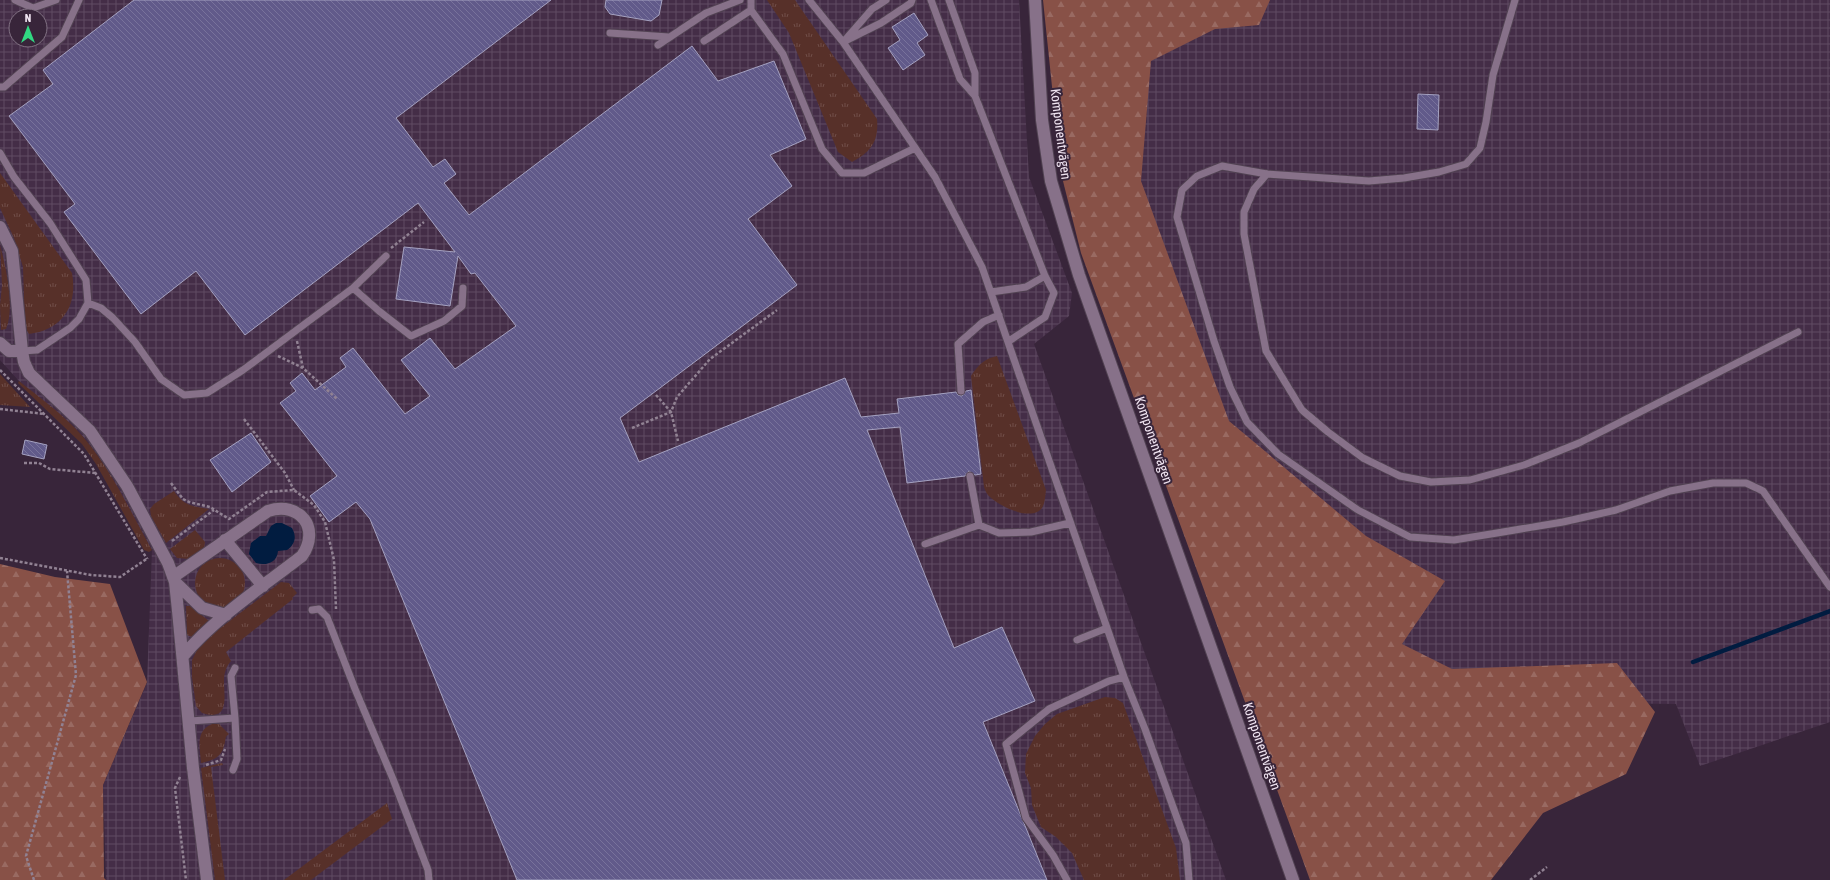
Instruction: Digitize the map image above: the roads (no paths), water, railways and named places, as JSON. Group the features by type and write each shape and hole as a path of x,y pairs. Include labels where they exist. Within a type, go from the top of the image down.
{"street":[{"name":"Komponentvägen","path":"1035,0 1042,120 1051,181 1079,275 1293,880"},
{"path":"0,227 12,250 22,351 24,362 29,373 90,431 127,486 168,562 174,580 190,721 193,768 207,880"},
{"path":"0,343 9,351 22,351"},
{"path":"174,580 225,540 268,511 278,508 299,514 307,524 310,535 308,547 302,556 196,640 183,656"},
{"path":"225,540 263,586"},
{"path":"174,580 202,608 226,615"}],"lane":[{"path":"15,0 33,8 56,0"},
{"path":"0,87 4,87 62,38 79,0"},
{"path":"658,45 706,13 740,0"},
{"path":"752,0 752,10 783,54 822,149 842,173 864,173 915,148"},
{"path":"809,0 843,42 915,148 945,196 982,267 1009,341 1070,523 1124,677 1145,729 1186,843 1189,880"},
{"path":"843,42 872,9 886,0"},
{"path":"843,42 881,23 911,3 912,0"},
{"path":"931,0 960,79 975,96 1045,276 1054,293 1045,317 1009,341"},
{"path":"949,0 975,73 975,96"},
{"path":"1515,0 1493,75 1486,122 1480,148 1466,164 1439,172 1404,178 1369,180 1267,174 1222,166 1197,176 1182,190 1177,217 1214,341 1230,387 1246,422 1278,454 1358,510 1410,537 1454,540 1571,520 1616,510 1670,491 1713,483 1746,482 1763,491 1830,587"},
{"path":"704,41 752,10"},
{"path":"610,33 669,38"},
{"path":"0,153 14,177 50,223 86,280 88,303 79,319 70,328 37,350 22,351"},
{"path":"1267,174 1254,189 1244,212 1244,234 1266,351 1302,410 1328,432 1363,458 1400,476 1431,482 1470,480 1524,465 1579,443 1798,332"},
{"path":"88,303 101,308 113,318 134,342 161,380 184,395 207,392 243,370 353,288 386,256"},
{"path":"991,292 1026,287 1045,276"},
{"path":"353,288 411,336 444,321 462,306 463,288"},
{"path":"961,391 958,344 983,322 999,315"},
{"path":"970,476 980,525"},
{"path":"925,544 980,525 999,532 1031,532 1070,523"},
{"path":"312,610 319,609 327,617 355,689 393,779 428,870 429,880"},
{"path":"1077,640 1107,628"},
{"path":"233,770 237,759 231,676 235,668"},
{"path":"1066,880 1053,855 1026,818 1006,744 1049,709 1109,681 1124,677"},
{"path":"190,721 235,718"}],"water":[{"path":"276,523 282,523 292,528 295,537 292,545 287,550 278,551 276,558 270,563 256,563 249,554 251,543 260,536 266,536 271,526"}],"waterway":[{"path":"1693,662 1830,611"}]}
